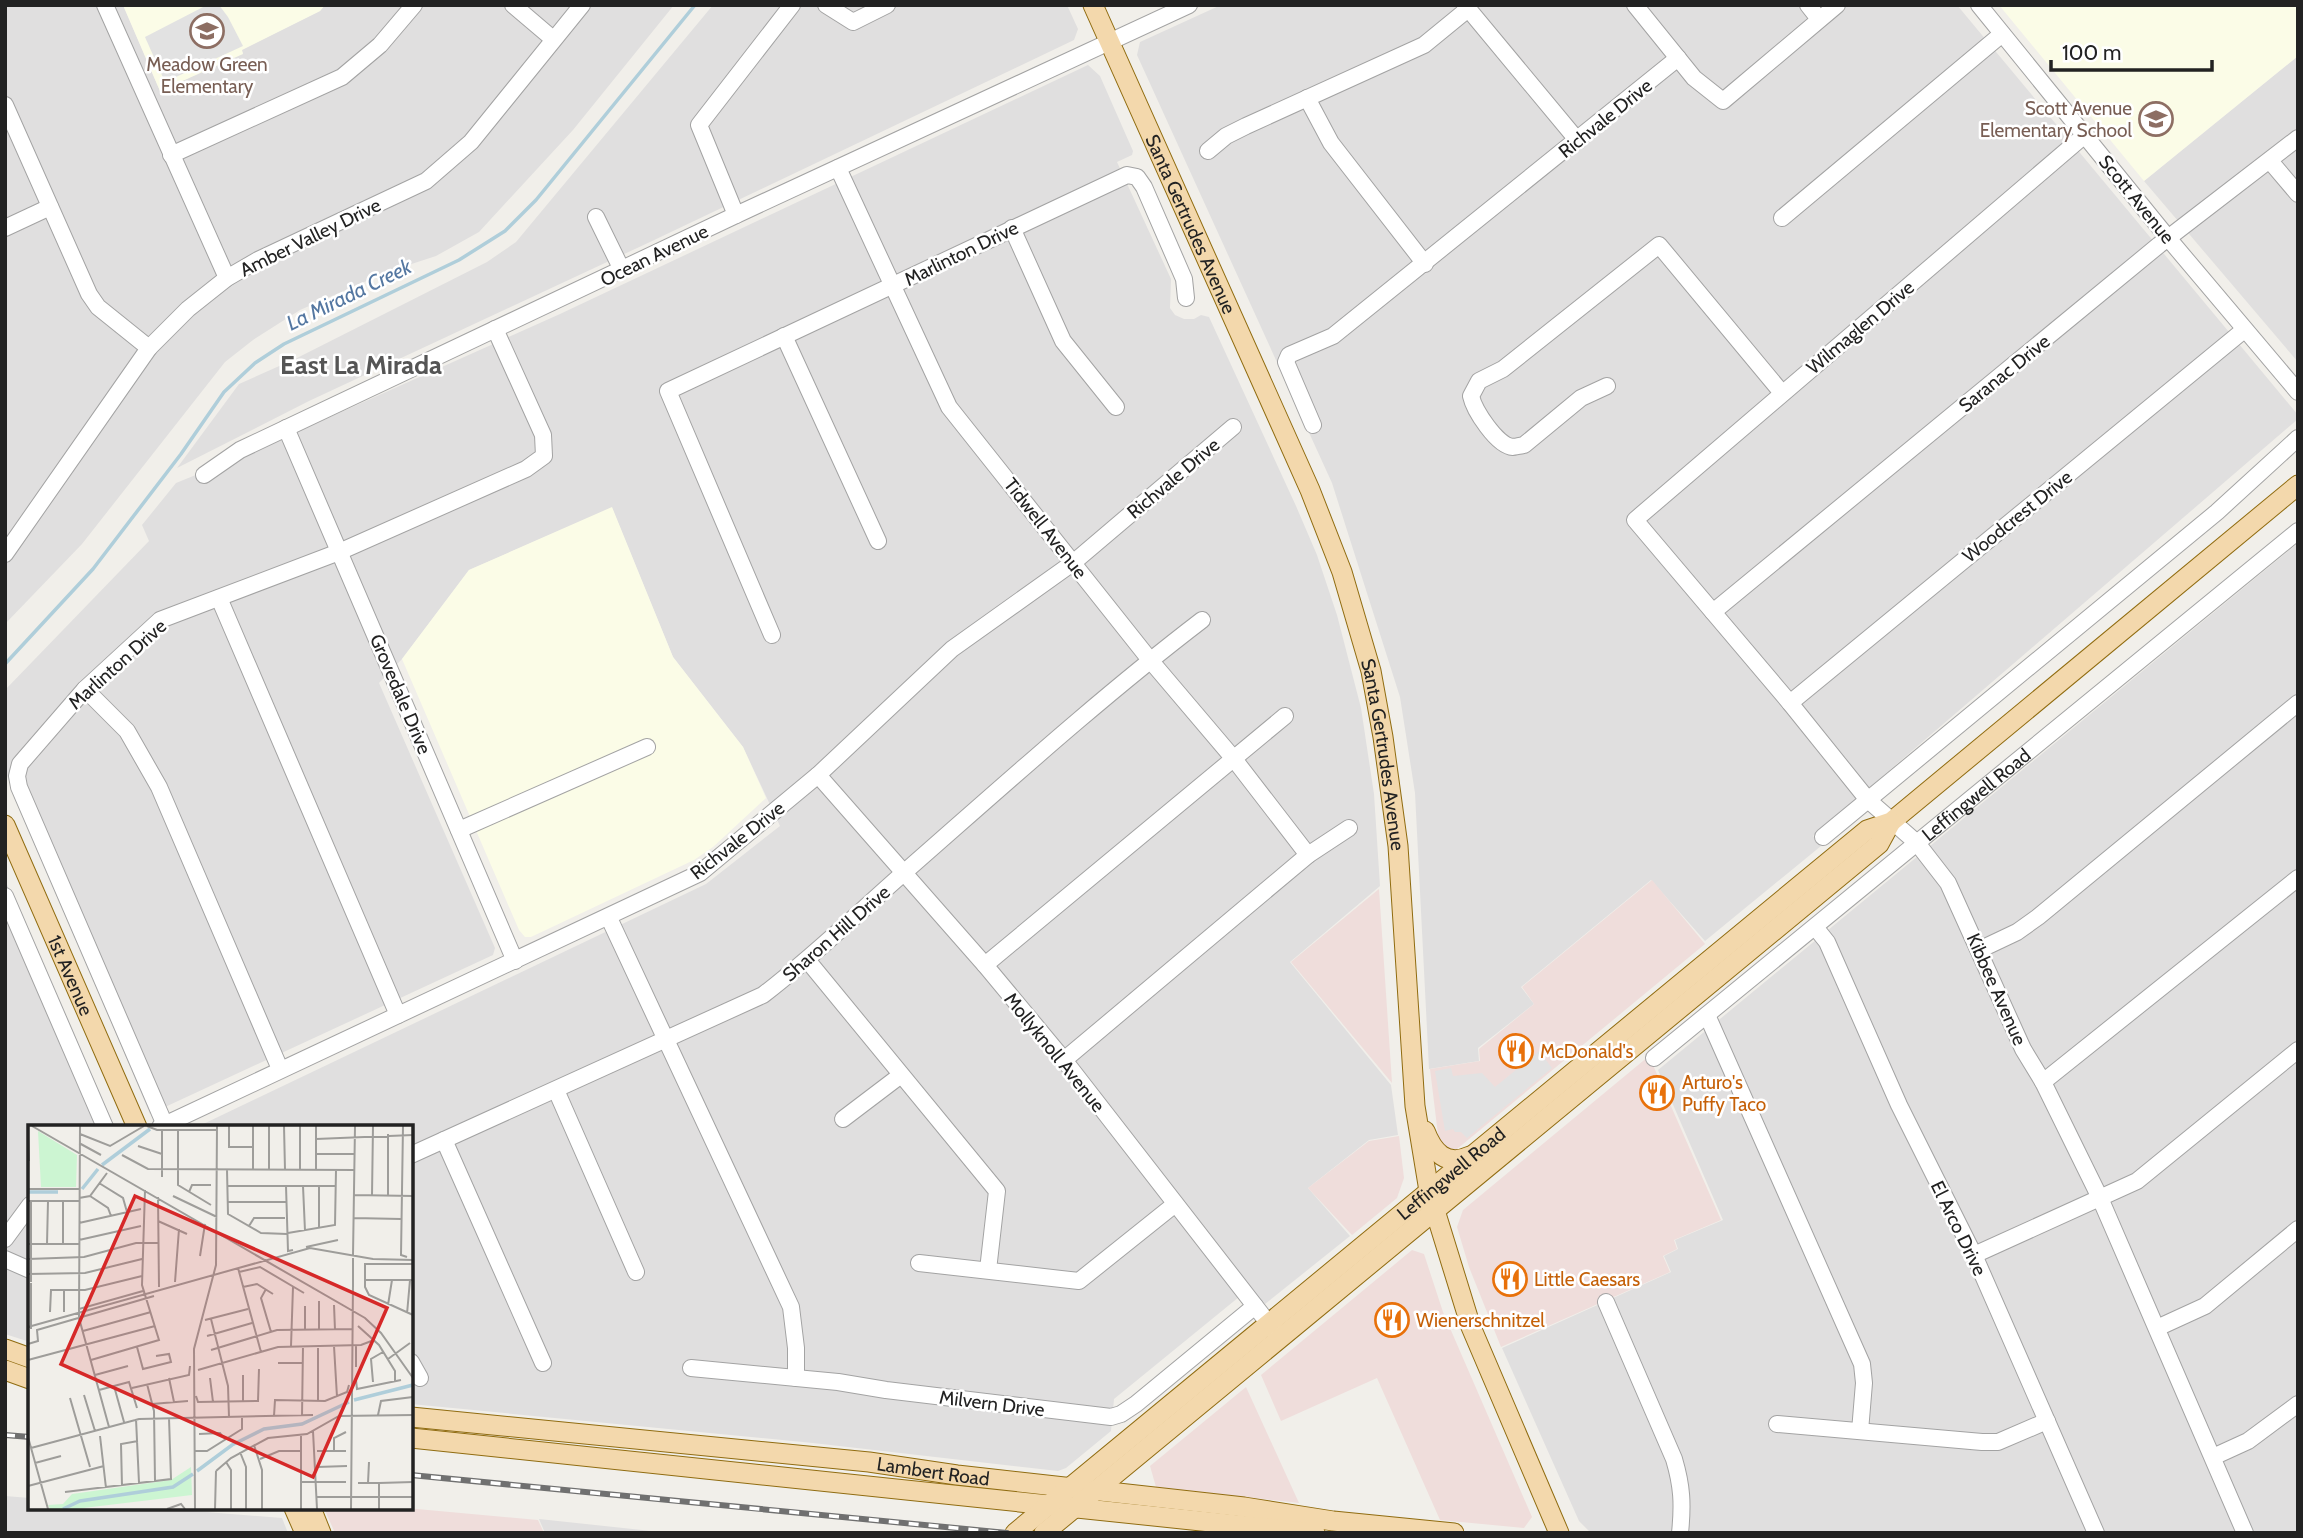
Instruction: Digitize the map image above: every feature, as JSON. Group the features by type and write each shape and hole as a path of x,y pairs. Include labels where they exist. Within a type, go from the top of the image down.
{"main road":[{"name":"Santa Gertrudes Avenue","path":"1093,5 1310,490 1342,572 1367,659 1383,737 1398,846 1415,1106 1429,1191 1471,1327 1559,1533"},
{"name":"Leffingwell Road","path":"1044,1533 1160,1438 1429,1191 1867,830 1891,822 2298,485"},
{"name":"Leffingwell Road","path":"1017,1532 1070,1487 1435,1212 1879,844 1891,822"},
{"name":"1st Avenue","path":"5,825 136,1125"},
{"path":"1415,1106 1429,1141 1438,1154 1456,1160 1477,1152"},
{"path":"5,1349 28,1357"},
{"path":"5,1370 28,1378"},
{"name":"Lambert Road","path":"413,1417 869,1462 1196,1501 1333,1521 1454,1533"},
{"name":"Lambert Road","path":"413,1438 1315,1533"},
{"path":"1160,1438 1138,1467 1138,1482 1147,1491 1196,1501"},
{"path":"958,1496 1006,1509 1014,1514 1017,1532"},
{"path":"295,1510 305,1533"},
{"path":"301,1510 311,1533"},
{"path":"312,1510 321,1533"}],"street":[{"path":"105,5 227,278"},
{"path":"171,155 342,77 380,45 414,5"},
{"path":"513,5 553,39"},
{"name":"Amber Valley Drive","path":"5,554 149,348 188,309 227,278 258,260 426,181 471,142 582,5"},
{"path":"736,215 699,125 792,5"},
{"path":"826,5 853,22 887,5"},
{"name":"Ocean Avenue","path":"204,475 240,450 286,428 1189,5"},
{"path":"1635,5 1694,78 1723,101 1837,5"},
{"path":"1808,5 1819,19"},
{"name":"Scott Avenue","path":"1979,5 2168,238 2298,392"},
{"path":"1208,151 1226,136 1424,45 1467,7 1578,141"},
{"path":"1782,218 2002,34"},
{"name":"Richvale Drive","path":"1313,425 1289,371 1286,362 1289,355 1333,336 1678,58"},
{"path":"1307,98 1331,143 1425,264"},
{"path":"5,105 89,294 98,307 149,348"},
{"name":"Wilmaglen Drive","path":"1635,520 2086,134"},
{"name":"Saranac Drive","path":"1713,611 2168,238 2298,138"},
{"path":"2270,161 2298,194"},
{"name":"Tidwell Avenue","path":"838,168 950,407 1150,660 1234,759 1308,855"},
{"name":"Marlinton Drive","path":"772,635 668,391 1127,175 1137,177 1144,187 1184,279 1186,298"},
{"path":"5,228 50,207"},
{"path":"596,217 622,270"},
{"path":"1012,228 1063,341 1116,407"},
{"path":"1606,386 1581,398 1524,445 1513,447 1503,444 1474,409 1471,396 1479,382 1503,369 1659,245 1782,393"},
{"name":"Marlinton Drive","path":"162,1125 19,787 17,776 22,758 85,689 160,620 339,552 526,469 544,456 543,435 495,329"},
{"name":"Woodcrest Drive","path":"1790,703 2244,330"},
{"path":"785,336 878,541"},
{"name":"Richvale Drive","path":"164,1125 701,873 818,775 952,649 1074,562 1233,427"},
{"name":"Grovedale Drive","path":"286,428 515,961"},
{"path":"1823,837 2217,512 2298,439"},
{"name":"Kibbee Avenue","path":"1635,520 1790,703 1867,800 1917,843 1948,883 2023,1049 2043,1082 2099,1198 2245,1533"},
{"name":"Leffingwell Road","path":"1654,1058 2298,531"},
{"path":"219,598 398,1015"},
{"name":"Sharon Hill Drive","path":"413,1155 763,995 808,961 905,872 1150,660 1202,620"},
{"path":"85,689 127,731 148,765 280,1069"},
{"path":"1979,950 2017,932 2038,917 2298,703"},
{"path":"985,965 1285,716"},
{"path":"459,830 647,747"},
{"name":"Mollyknoll Avenue","path":"818,775 905,872 1064,1060 1274,1331"},
{"path":"1064,1060 1308,855 1349,828"},
{"path":"2043,1082 2298,878"},
{"path":"5,897 104,1125"},
{"path":"609,918 791,1307 796,1348 796,1378"},
{"name":"El Arco Drive","path":"1815,926 1826,942 1899,1105 1974,1255 2096,1533"},
{"path":"808,961 997,1191 989,1270"},
{"path":"1707,1015 1862,1364 1864,1383 1860,1431"},
{"path":"1974,1255 2137,1181 2298,1050"},
{"path":"843,1119 901,1075"},
{"path":"556,1090 636,1272"},
{"path":"444,1140 543,1363"},
{"path":"919,1263 1079,1282 1174,1205"},
{"path":"5,1239 28,1208"},
{"path":"2157,1328 2205,1306 2298,1229"},
{"path":"5,1259 28,1269"},
{"path":"1606,1302 1674,1459 1681,1485 1679,1533"},
{"name":"Milvern Drive","path":"691,1368 796,1378 1111,1417 1136,1404 1255,1306"},
{"path":"413,1366 420,1378"},
{"path":"2213,1457 2248,1441 2298,1404"},
{"path":"1777,1424 1998,1442 2047,1421"}],"shaded area":[{"path":"5,5 123,5 160,91 243,53 241,50 320,11 325,5 674,5 573,130 479,232 436,256 387,272 300,310 253,340 225,362 82,544 5,624"},
{"name":"Meadow Green Elementary","path":"123,5 325,5 320,11 242,50 243,54 160,91"},
{"path":"207,5 219,5 243,46 165,82 145,37"},
{"path":"713,5 1067,5 1078,29 1074,40 309,401 177,468 239,384 295,359 487,262 516,242"},
{"path":"1221,5 1957,5 2298,415 2298,419 1813,836 1821,846 1705,941 1651,880 1521,987 1534,1004 1478,1048 1479,1061 1429,1069 1415,793 1400,697 1332,483 1137,55 1140,42"},
{"name":"Scott Avenue Elementary School","path":"1999,5 2298,5 2298,56 2144,181"},
{"path":"2298,56 2298,362 2144,181"},
{"path":"1088,65 1100,76 1133,151 1132,155 1117,162 1171,279 1170,308 1175,315 1184,319 1194,319 1201,315 1209,317 1296,506 1317,555 1337,615 1361,708 1374,794 1380,886 1290,962 1391,1085 1398,1135 1369,1140 1308,1188 1350,1236 1265,1304 1250,1288 1114,1399 1111,1431 1066,1468 1058,1471 813,1443 413,1404 413,1125 201,1125 706,884 780,826 743,747 673,657 612,508 469,570 402,659 379,683 495,948 493,955 150,1114 5,771 5,690 149,541 142,525 176,483 245,455 560,314"},
{"path":"612,507 673,657 743,747 766,798 713,847 694,860 531,937 525,937 519,930 402,659 469,570"},
{"path":"2298,543 2298,1533 1591,1533 1579,1521 1502,1348 1671,1272 1664,1256 1678,1249 1675,1240 1723,1220 1658,1070"},
{"path":"5,880 114,1125 28,1125 28,1341 5,1334"},
{"path":"1652,880 1705,944 1457,1149 1450,1150 1439,1143 1430,1069 1480,1061 1479,1049 1534,1004 1522,987"},
{"path":"1379,889 1392,1083 1291,962"},
{"path":"1539,1051 1552,1068 1467,1138 1453,1129 1445,1131 1435,1071 1451,1068 1453,1076 1482,1073 1495,1087"},
{"path":"1649,1056 1721,1220 1674,1240 1677,1249 1663,1256 1670,1272 1501,1347 1469,1267 1457,1227 1463,1210"},
{"path":"1399,1136 1404,1178 1397,1198 1352,1235 1308,1188 1369,1141"},
{"path":"1412,1250 1424,1254 1443,1312 1532,1517 1524,1528 1440,1520 1377,1378 1281,1421 1261,1375"},
{"path":"1246,1387 1299,1503 1156,1487 1150,1466"},
{"path":"5,1496 28,1498 28,1510 181,1510 282,1518 288,1533 5,1533"},
{"path":"413,1509 538,1520 544,1533 335,1533 325,1510"},
{"path":"539,1519 670,1533 545,1533"}],"waterway":[{"name":"La Mirada Creek","path":"5,664 93,569 181,454 224,392 255,363 284,344 459,260 505,231 536,200 695,5"}],"railway":[{"path":"5,1435 28,1437"},
{"path":"413,1475 1007,1533"}],"place":[{"name":"Meadow Green Elementary","path":"207,31"},
{"name":"Scott Avenue Elementary School","path":"2156,119"},
{"name":"McDonald's","path":"1516,1051"},
{"name":"Arturo's Puffy Taco","path":"1657,1093"},
{"name":"Little Caesars","path":"1510,1279"},
{"name":"Wienerschnitzel","path":"1392,1320"}],"district":[{"name":"East La Mirada","path":"361,365"}]}
